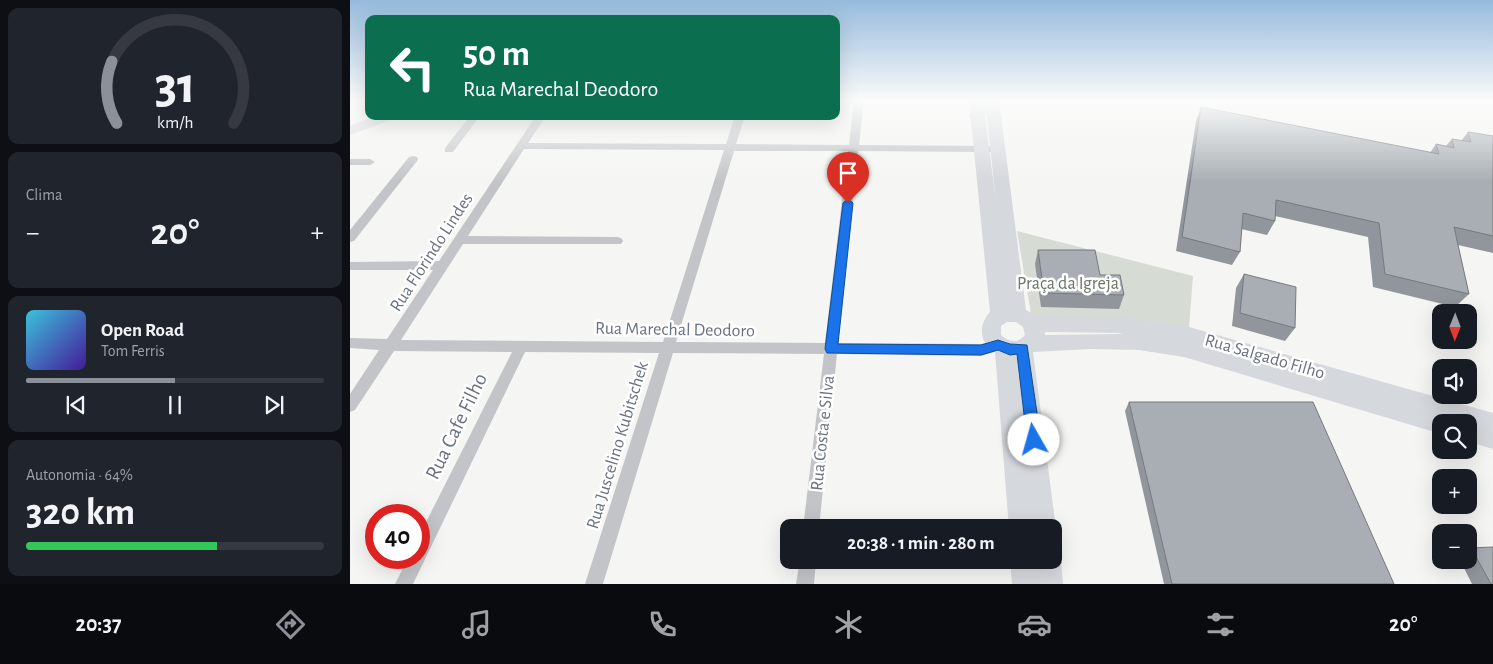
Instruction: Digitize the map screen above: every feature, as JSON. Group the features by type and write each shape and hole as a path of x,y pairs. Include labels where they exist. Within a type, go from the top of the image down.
{"main road":[{"path":"986,127 1043,519"},
{"name":"Rua Salgado Filho","path":"1015,334 1090,341 1139,342 1163,338 1184,349 1279,368 1493,423"},
{"name":"Rua Salgado Filho","path":"1279,368 1432,421"},
{"path":"1477,435 1493,440"}],"street":[{"path":"448,150 466,127"},
{"name":"Rua Florindo Lindes","path":"350,406 533,127"},
{"name":"Rua Juscelino Kubitschek","path":"594,584 737,127"},
{"name":"Rua Costa e Silva","path":"812,519 857,127"},
{"path":"521,146 989,149"},
{"path":"350,238 413,159"},
{"path":"350,162 370,162"},
{"path":"459,240 617,241"},
{"path":"350,266 443,265"},
{"path":"1015,334 1021,519"},
{"name":"Rua Marechal Deodoro","path":"350,343 390,345 981,350 1015,334"},
{"name":"Rua Cafe Filho","path":"430,531 521,346"},
{"path":"404,584 412,569"},
{"path":"805,584 807,569"},
{"path":"1024,569 1025,584"},
{"path":"1049,569 1050,584"}],"green space":[{"name":"Praça da Igreja","path":"1017,231 1193,276 1189,328 1032,320"}],"building":[{"path":"1198,127 1304,127 1439,154 1436,144 1454,148 1452,139 1471,142 1468,132 1493,136 1493,236 1454,227 1469,294 1385,274 1379,223 1276,200 1275,221 1243,213 1240,252 1182,237"},
{"path":"1038,250 1095,250 1100,275 1120,275 1124,295 1044,293"},
{"path":"1244,274 1296,287 1295,328 1240,313"},
{"path":"1129,402 1313,402 1394,584 1172,584"},
{"path":"1493,547 1493,584 1491,584 1477,559 1477,548"}],"route":[{"path":"848,203 831,349 981,350 998,345 1010,350 1022,349 1034,440"}]}
